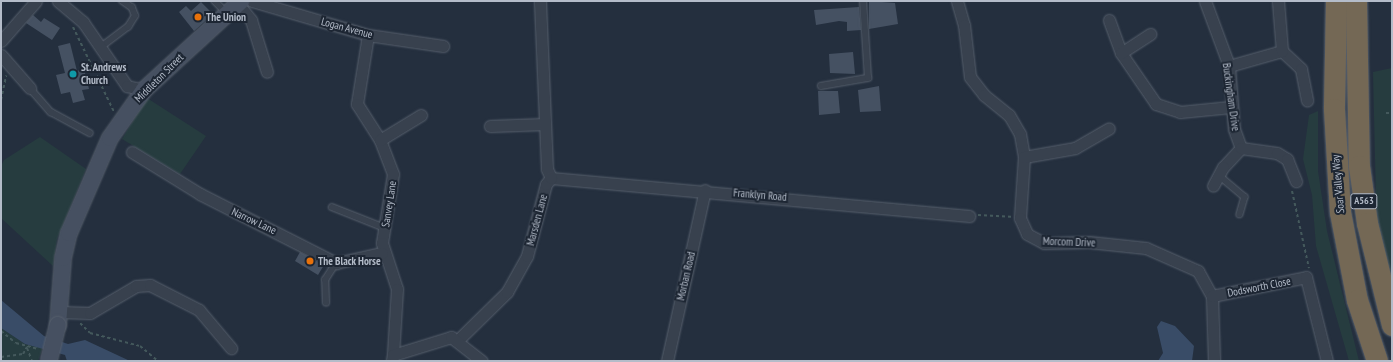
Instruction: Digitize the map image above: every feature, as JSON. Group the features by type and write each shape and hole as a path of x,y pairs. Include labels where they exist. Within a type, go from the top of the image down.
{"highway":[{"name":"Soar Valley Way","path":"1336,1 1335,123 1340,212 1357,300 1377,361"},
{"name":"Soar Valley Way","path":"1356,1 1355,109 1360,173 1367,223 1392,325"}],"street":[{"path":"1,41 36,1"},
{"path":"540,1 547,169 551,178"},
{"path":"957,1 964,25 970,76 984,95 1015,124 1024,157 1020,218"},
{"name":"Buckingham Drive","path":"1205,1 1228,66 1231,107 1241,148"},
{"path":"1278,1 1282,51 1302,69 1307,100"},
{"path":"63,3 72,15 83,22 127,86 144,90"},
{"path":"240,5 251,20 268,72"},
{"name":"Logan Avenue","path":"240,5 368,35 443,46"},
{"name":"Middleton Street","path":"47,356 59,319 63,258 78,207 119,121 144,90 240,5"},
{"path":"1109,20 1122,53 1150,96 1164,109 1192,112 1231,107"},
{"path":"1122,53 1150,34"},
{"name":"Sanvey Lane","path":"368,35 357,104 380,140 393,174 382,253 397,289 392,358"},
{"path":"1228,66 1282,51"},
{"path":"1,55 30,88"},
{"path":"380,140 421,115"},
{"path":"490,126 545,124"},
{"path":"1024,157 1074,148 1109,128"},
{"path":"1213,186 1221,177 1223,167 1241,148 1277,152 1287,159 1296,181"},
{"name":"Narrow Lane","path":"132,152 214,201 336,263"},
{"name":"Franklyn Road","path":"551,178 705,190 969,216"},
{"name":"Marsden Lane","path":"457,342 507,292 527,256 546,184 551,178"},
{"name":"Morban Road","path":"667,361 705,190"},
{"name":"Morcom Drive","path":"1020,218 1027,234 1036,241 1146,248 1182,261 1198,272 1212,296 1214,361"},
{"path":"336,263 382,253"},
{"name":"Dodsworth Close","path":"1212,296 1306,277 1327,361"},
{"path":"59,319 90,313 136,286 150,285 199,310 231,348"},
{"path":"392,358 448,337 482,361"}],"lane":[{"path":"101,47 128,27 135,16 132,8 122,1"},
{"path":"215,1 240,5"},
{"path":"821,86 868,78 862,1"},
{"path":"30,88 51,112 90,133"},
{"path":"1221,177 1245,197 1240,214"},
{"path":"332,207 385,228"},
{"path":"326,303 325,280 336,263"}],"path":[{"path":"72,15 70,21 119,121"},
{"path":"1,100 2,88 9,64"},
{"path":"1386,113 1392,113"},
{"path":"969,216 1020,218"},
{"path":"79,315 80,327 90,333 140,346 158,361"},
{"path":"1,331 27,347 47,356"},
{"path":"1,357 23,354 27,347"},
{"path":"27,347 32,361"}],"green space":[{"path":"1392,68 1392,296 1373,208 1376,200 1373,72"},
{"path":"147,98 206,136 180,174 122,139"},
{"path":"1318,111 1318,171 1327,231 1359,361 1349,361 1316,246 1312,195 1303,159 1309,115"},
{"path":"40,137 86,169 57,239 53,266 1,218 1,166 4,160"},
{"path":"1,328 25,344 43,347 38,361 1,361"}],"water":[{"path":"1,300 44,336 68,344 85,340 130,361 67,361 65,355 25,344 1,328"},
{"path":"1161,321 1175,326 1194,346 1192,361 1158,361 1163,353 1157,327"}],"building":[{"path":"869,1 895,3 898,24 869,29"},
{"name":"The Union","path":"201,2 213,14 194,31 179,12 186,6 191,11"},
{"path":"859,7 861,30 847,31 847,22 839,21 816,25 814,10"},
{"path":"33,15 41,22 44,18 60,28 52,40 26,23"},
{"name":"St. Andrews Church","path":"70,43 77,71 84,69 89,89 82,90 85,100 73,103 70,92 61,94 56,75 65,73 58,46"},
{"path":"853,52 855,74 830,73 829,54"},
{"path":"879,86 881,111 860,112 858,90"},
{"path":"818,91 838,91 840,113 819,115"},
{"name":"The Black Horse","path":"300,252 324,265 318,275 295,261"}],"place":[{"name":"The Union","path":"198,17"},
{"name":"St. Andrews Church","path":"73,74"},
{"name":"The Black Horse","path":"310,261"}]}
